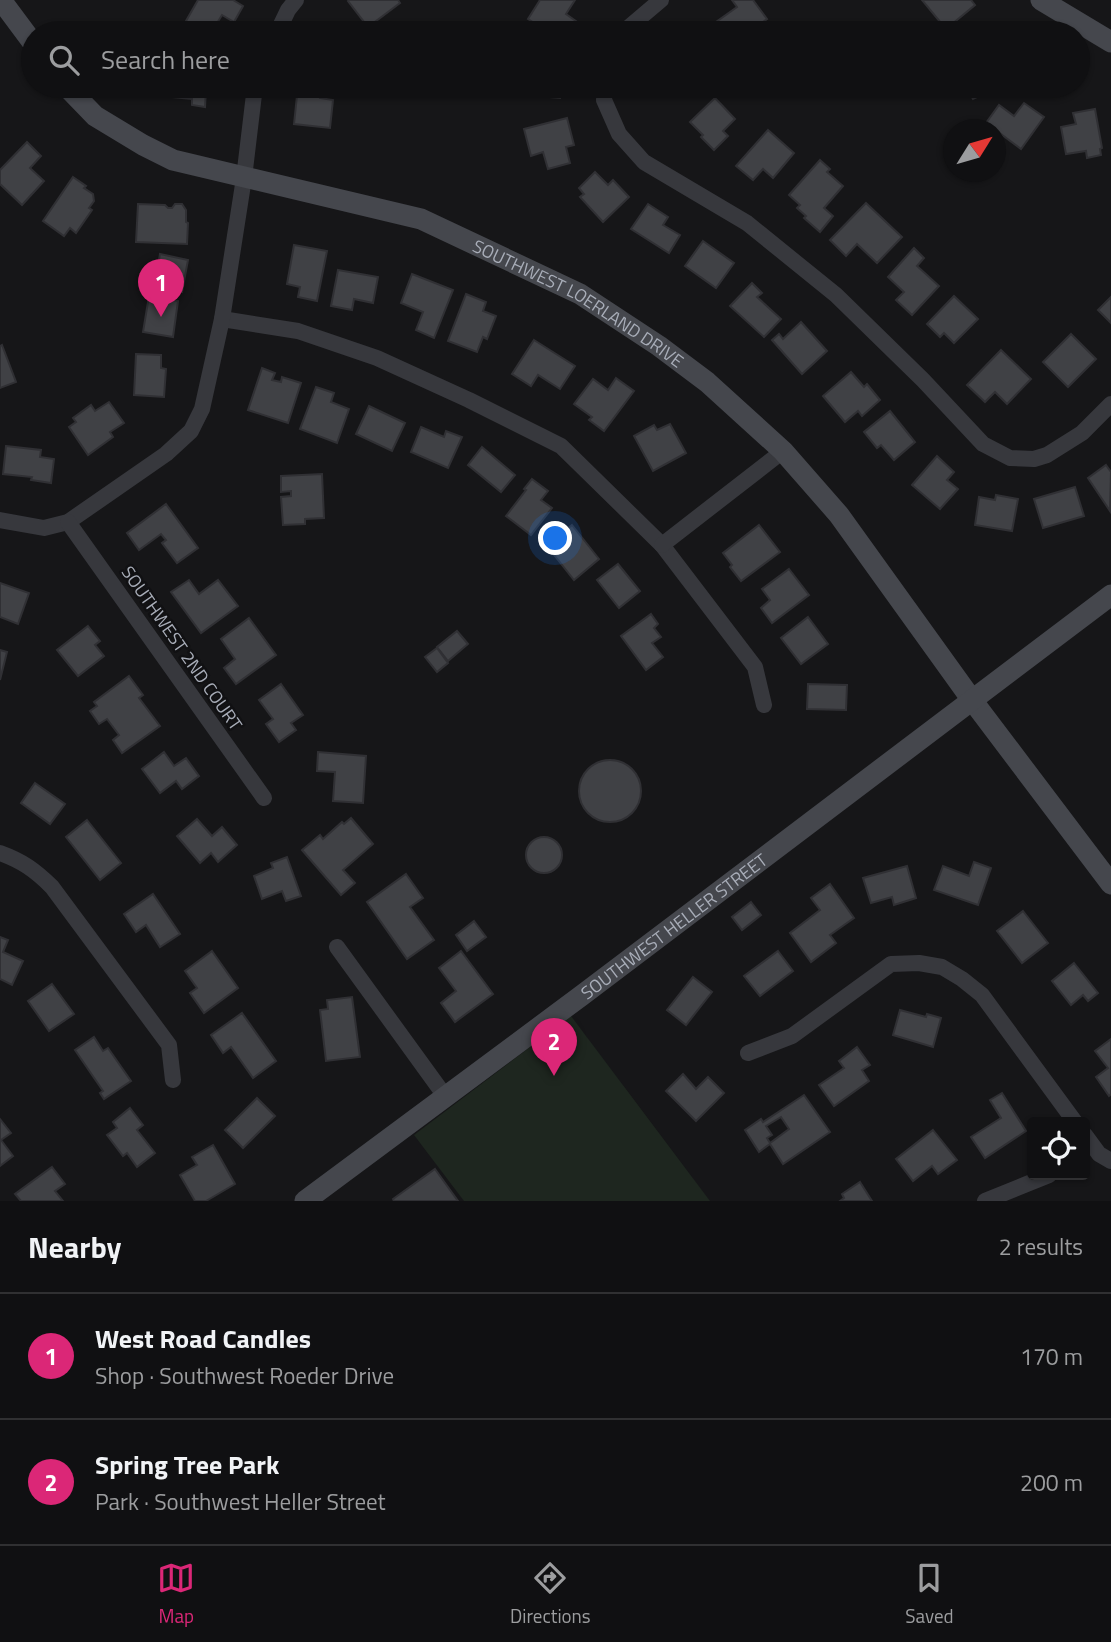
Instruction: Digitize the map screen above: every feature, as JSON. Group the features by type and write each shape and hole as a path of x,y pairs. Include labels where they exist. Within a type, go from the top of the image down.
{"street":[{"path":"1,0 21,27"},
{"path":"283,21 296,0"},
{"path":"636,21 661,0"},
{"path":"1041,0 1074,21"},
{"path":"1090,31 1111,42"},
{"name":"SOUTHWEST LOERLAND DRIVE","path":"78,98 95,116 173,160 421,219 580,294 659,346 707,383 783,452 839,515 972,700 1111,884"},
{"path":"0,520 44,528 68,522 166,454 191,431 202,409 222,319 254,98"},
{"path":"604,98 619,134 644,162 747,223 836,295 923,380 983,444 1010,458 1034,459 1046,455 1082,433 1111,404"},
{"path":"222,319 298,331 377,358 561,446 662,545 755,667 764,705"},
{"path":"662,545 783,452"},
{"name":"SOUTHWEST 2ND COURT","path":"68,522 264,797"},
{"name":"SOUTHWEST HELLER STREET","path":"305,1201 1111,595"},
{"path":"0,853 18,859 52,887 169,1045 173,1080"},
{"path":"337,947 445,1096"},
{"path":"748,1053 792,1036 891,964 919,963 942,967 962,978 982,995 1071,1117"},
{"path":"985,1201 1037,1180"}],"shaded area":[{"path":"571,1016 710,1201 464,1201 414,1135"}],"building":[{"path":"198,0 233,0 243,6 235,21 222,15 218,21 186,21"},
{"path":"398,0 400,3 376,21 363,21 348,1"},
{"path":"540,0 575,0 566,14 576,21 528,19"},
{"path":"732,0 753,0 767,19 717,21 737,7"},
{"path":"922,0 971,0 975,5 956,21 939,21"},
{"path":"182,98 206,98 205,107 192,105 192,99"},
{"path":"297,98 333,100 330,128 294,124"},
{"path":"715,98 735,119 723,131 728,136 714,150 690,122"},
{"path":"1024,103 1044,117 1021,149 1006,138 1006,119 989,119 999,105 1014,116"},
{"path":"1095,109 1101,155 1087,158 1086,151 1066,154 1061,127 1076,124 1073,113"},
{"path":"567,118 574,145 566,147 570,163 548,169 543,152 531,156 524,129"},
{"path":"768,130 794,153 773,178 763,169 753,180 736,166"},
{"path":"27,142 41,156 30,168 44,181 22,205 0,184 0,170"},
{"path":"820,160 830,169 827,172 843,186 824,208 833,216 820,232 804,218 806,216 797,208 800,205 789,195"},
{"path":"595,172 608,185 613,180 629,197 603,222 580,197 584,194 579,188"},
{"path":"73,177 93,194 94,201 89,208 92,210 76,233 70,228 64,236 43,221"},
{"path":"866,203 902,237 877,263 857,244 846,256 830,240"},
{"path":"138,204 165,205 172,208 175,204 182,204 188,223 187,244 136,242"},
{"path":"648,204 668,217 663,225 680,235 669,253 631,229"},
{"path":"703,241 734,263 716,288 685,266"},
{"path":"294,245 327,251 317,301 298,297 300,287 287,284"},
{"path":"914,248 924,258 917,266 939,286 912,315 896,300 904,292 888,277"},
{"path":"160,254 188,260 182,292 154,287"},
{"path":"338,270 378,277 373,303 354,299 352,310 331,306"},
{"path":"412,274 453,290 434,338 416,330 423,312 401,303"},
{"path":"752,283 762,293 757,297 781,319 764,337 730,306"},
{"path":"466,294 486,302 483,311 496,316 487,339 483,337 477,352 448,341"},
{"path":"149,296 178,301 173,337 143,332"},
{"path":"954,296 978,319 954,343 944,333 940,337 927,324"},
{"path":"1111,297 1111,323 1098,310"},
{"path":"801,322 827,351 802,374 772,340 779,334 783,339"},
{"path":"1071,334 1096,359 1068,387 1043,362"},
{"path":"534,340 575,366 560,389 538,375 531,386 512,374"},
{"path":"2,345 16,382 0,388 0,346"},
{"path":"1001,350 1031,379 1007,404 995,392 985,402 967,385"},
{"path":"136,354 161,355 161,368 166,369 164,397 134,395"},
{"path":"262,368 275,373 272,380 281,382 282,377 301,383 288,423 248,410"},
{"path":"851,372 864,387 867,384 880,400 862,416 858,411 845,422 823,396"},
{"path":"616,378 634,391 604,431 589,420 592,417 574,404 593,379 608,390"},
{"path":"316,387 334,393 331,402 349,409 337,443 300,429"},
{"path":"109,402 124,423 110,432 113,437 88,455 69,427 76,422 73,418 91,405 95,411"},
{"path":"369,406 405,423 392,451 356,434"},
{"path":"890,411 915,442 894,460 881,445 877,448 864,432"},
{"path":"670,424 686,453 653,471 634,436 654,425 657,430"},
{"path":"421,427 444,437 446,431 462,437 448,468 411,452"},
{"path":"6,446 41,450 40,457 54,459 51,483 31,480 32,477 3,474"},
{"path":"482,447 515,475 501,492 468,465"},
{"path":"937,456 954,472 947,480 958,489 940,509 912,485"},
{"path":"1106,465 1111,472 1110,511 1088,478"},
{"path":"322,474 324,518 305,519 305,524 283,525 281,497 291,496 291,491 281,492 281,476"},
{"path":"532,479 548,491 541,500 552,508 531,535 506,516"},
{"path":"1075,487 1084,516 1043,528 1034,499"},
{"path":"996,495 1018,499 1012,531 975,525 979,497 995,500"},
{"path":"166,504 198,548 177,563 162,543 166,540 161,534 139,550 127,533"},
{"path":"572,525 599,559 574,580 547,546"},
{"path":"759,525 780,552 741,581 723,553"},
{"path":"618,564 640,591 619,608 597,580"},
{"path":"789,569 809,595 772,623 761,608 770,600 762,589"},
{"path":"189,580 199,594 218,580 238,606 201,633 171,592"},
{"path":"0,583 29,593 18,624 0,617"},
{"path":"651,614 658,624 654,628 661,637 652,643 663,657 646,670 621,636"},
{"path":"808,617 828,644 801,664 781,638"},
{"path":"249,618 276,655 236,684 224,668 235,659 221,639"},
{"path":"88,626 100,641 95,645 104,656 78,676 57,650"},
{"path":"457,631 468,644 448,661 437,647"},
{"path":"437,648 448,663 437,672 425,657"},
{"path":"0,650 7,652 0,680"},
{"path":"129,676 143,695 139,698 160,726 122,753 113,740 119,735 107,719 99,724 90,711 97,706 94,702"},
{"path":"281,684 303,715 291,723 296,730 279,742 266,724 273,719 259,700"},
{"path":"808,684 847,685 846,710 807,709"},
{"path":"164,752 174,766 186,758 199,776 182,789 176,781 160,793 142,769"},
{"path":"318,752 366,756 363,803 333,801 335,772 317,771"},
{"path":"604,760 616,760 632,769 639,779 639,803 632,813 616,822 604,822 593,817 584,808 579,797 579,785 584,774 593,765"},
{"path":"35,783 65,804 50,824 21,803"},
{"path":"351,818 373,844 343,870 355,883 341,895 302,850 320,835 323,839 342,822 344,824"},
{"path":"197,819 212,836 222,827 237,845 218,862 211,853 200,863 177,836"},
{"path":"87,820 121,863 100,880 66,837"},
{"path":"544,837 557,842 562,855 557,868 544,873 531,868 526,855 531,842"},
{"path":"287,857 301,896 286,901 282,891 262,899 254,876 273,868 271,863"},
{"path":"974,862 991,868 978,905 934,890 943,866 969,876"},
{"path":"907,866 916,898 894,905 892,897 871,903 863,878"},
{"path":"406,874 423,898 410,907 434,940 407,959 367,902"},
{"path":"830,884 854,918 830,935 836,943 811,962 790,933 820,910 811,898"},
{"path":"153,894 180,934 160,947 146,925 136,932 124,914"},
{"path":"751,902 761,915 742,930 732,917"},
{"path":"1023,911 1048,943 1022,963 997,931"},
{"path":"474,921 486,937 467,951 456,935"},
{"path":"0,937 8,940 3,952 23,961 12,985 0,979"},
{"path":"212,951 238,988 204,1013 190,993 197,988 185,971"},
{"path":"461,951 493,994 455,1022 441,1003 456,991 439,968"},
{"path":"778,951 793,971 760,996 744,976"},
{"path":"1074,963 1098,993 1088,1001 1083,995 1071,1005 1052,981"},
{"path":"693,977 712,992 686,1025 667,1010"},
{"path":"52,984 74,1014 49,1031 28,1001"},
{"path":"352,997 360,1057 326,1061 320,1010 328,1009 327,1000"},
{"path":"900,1010 941,1018 933,1047 893,1035"},
{"path":"242,1013 276,1061 253,1078 231,1047 223,1053 211,1035"},
{"path":"94,1037 103,1051 108,1048 131,1081 104,1099 100,1093 103,1091 75,1050"},
{"path":"1111,1039 1109,1096 1096,1077 1108,1068 1095,1051"},
{"path":"857,1047 870,1065 862,1070 869,1081 834,1106 819,1085 844,1068 839,1061"},
{"path":"683,1074 696,1089 708,1077 724,1093 696,1121 666,1091"},
{"path":"1002,1093 1026,1131 985,1158 971,1137 1001,1118 990,1100"},
{"path":"804,1095 830,1132 783,1164 770,1144 759,1152 745,1130 761,1119 763,1122","holes":["781,1117 789,1129 770,1143 767,1138 772,1135 766,1126"]},
{"path":"257,1098 275,1116 243,1148 225,1130"},
{"path":"130,1108 143,1125 137,1130 155,1153 137,1167 127,1153 123,1156 107,1135 117,1128 113,1122"},
{"path":"0,1119 11,1133 1,1140 13,1156 0,1166"},
{"path":"933,1130 957,1160 938,1174 932,1166 913,1181 896,1159"},
{"path":"213,1145 235,1184 206,1201 195,1201 180,1175 197,1165 192,1157"},
{"path":"52,1167 65,1184 55,1191 63,1201 21,1201 15,1194"},
{"path":"435,1169 458,1201 394,1201 393,1199"},
{"path":"860,1182 872,1201 840,1201 844,1198 842,1194"}],"place":[{"name":"West Road Candles","path":"161,317"},
{"name":"Spring Tree Park","path":"554,1076"}]}
